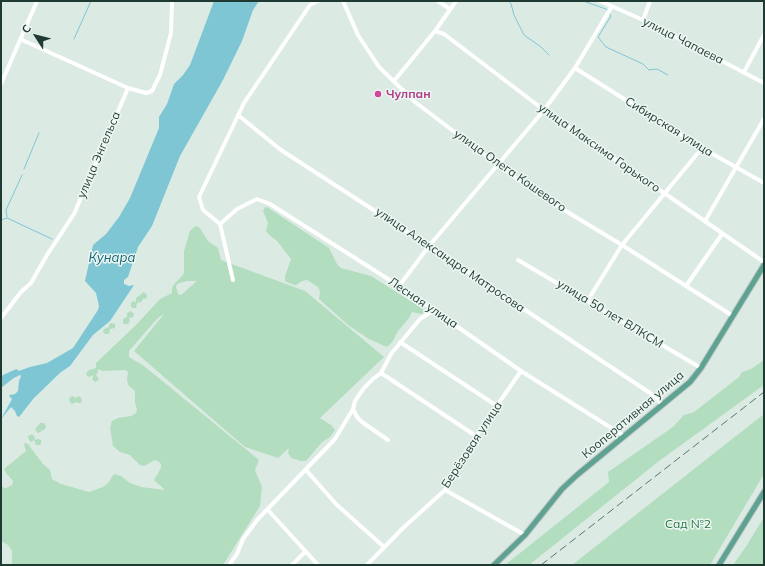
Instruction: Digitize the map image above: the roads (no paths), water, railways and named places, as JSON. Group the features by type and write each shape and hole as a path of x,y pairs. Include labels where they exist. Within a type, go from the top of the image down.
{"main road":[{"name":"Кооперативная улица","path":"494,565 525,535 562,489 690,382 702,368 764,264"},
{"path":"719,565 764,492"}],"street":[{"path":"1,84 37,1"},
{"path":"20,39 128,88 146,93 152,91 160,75 171,33 172,1"},
{"path":"233,280 220,224 203,210 199,197 244,104 310,5 318,1"},
{"name":"улица Олега Кошевого","path":"343,1 358,35 379,67 415,102 541,196 622,244 733,316"},
{"path":"438,1 450,9"},
{"path":"394,81 435,31 456,1"},
{"name":"улица Чапаева","path":"600,1 643,20 764,83"},
{"path":"643,20 650,1"},
{"path":"399,286 429,246 544,110 575,68 612,6"},
{"name":"улица Максима Горького","path":"435,31 444,34 544,110 705,221 764,264"},
{"path":"744,72 764,35"},
{"name":"Сибирская улица","path":"575,68 702,148 764,183"},
{"name":"улица Энгельса","path":"1,318 21,292 31,283 47,254 74,214 128,88"},
{"name":"улица Александра Матросова","path":"238,115 281,150 429,246 574,344 656,397 662,405"},
{"path":"705,221 764,119"},
{"path":"588,300 622,244 702,148"},
{"name":"Лесная улица","path":"220,224 237,209 257,199 270,204 399,286 520,371 624,436"},
{"path":"686,286 722,234"},
{"name":"улица 50 лет ВЛКСМ","path":"518,260 702,368"},
{"path":"229,565 237,554 243,539 258,520 335,439 353,409 355,401 364,388 381,373 391,354 400,342 420,318 434,310"},
{"path":"400,342 497,406"},
{"name":"Берёзовая улица","path":"367,565 432,500 445,490 476,436 520,371"},
{"path":"381,373 476,436"},
{"path":"353,409 357,417 362,422 388,440"},
{"path":"306,470 336,504 384,547"},
{"path":"445,490 525,535"},
{"path":"268,510 318,565"},
{"path":"292,565 305,552"}],"water":[{"name":"Кунара","path":"214,1 259,1 253,10 242,41 223,80 180,156 152,226 138,247 128,277 124,280 124,284 129,286 134,285 110,321 93,335 70,366 61,372 34,398 19,417 11,407 1,419 12,399 9,396 18,391 21,376 15,377 1,388 1,382 13,373 47,363 73,348 98,310 99,306 96,293 85,281 93,245 106,234 119,217 130,198 159,128 159,117 167,104 174,84 190,65"}],"waterway":[{"path":"74,39 91,1"},
{"path":"509,1 524,35 541,47 549,55"},
{"path":"583,1 607,10"},
{"path":"609,13 611,16 598,37 606,47 643,64 649,70 657,69 668,75"},
{"path":"24,169 39,133"},
{"path":"7,217 6,210 22,175"},
{"path":"1,220 7,218 52,239"},
{"name":"Кунара","path":"1,382 5,378 16,373"}],"railway":[{"path":"541,565 764,392"}],"place":[{"name":"Чулпан","path":"378,94"}],"park label":[{"name":"Сад №2","path":"688,524"}]}
